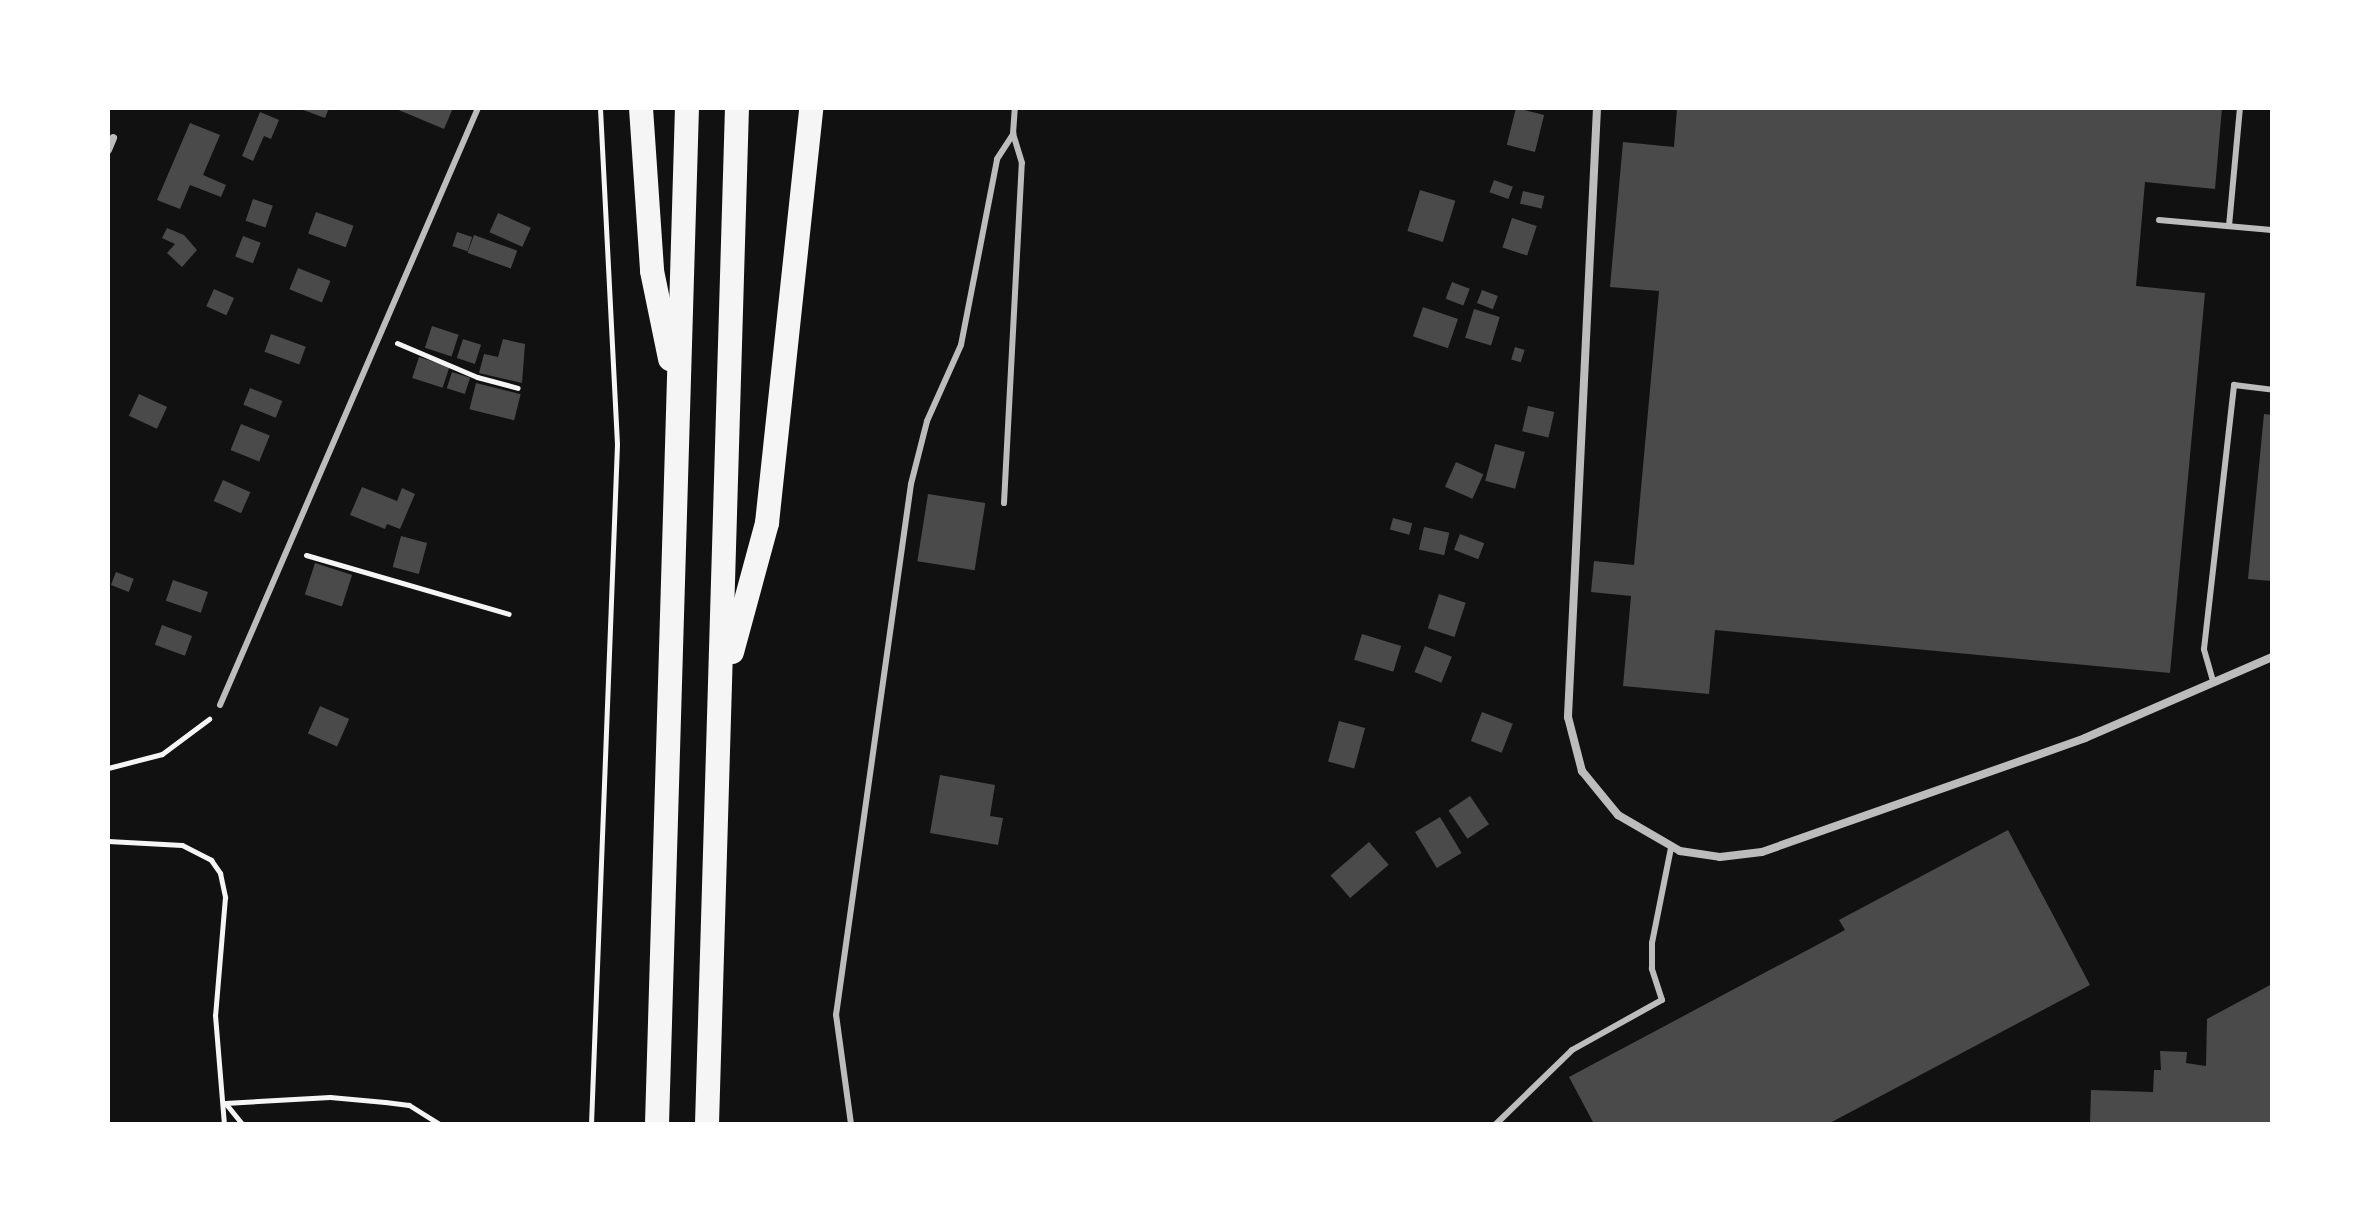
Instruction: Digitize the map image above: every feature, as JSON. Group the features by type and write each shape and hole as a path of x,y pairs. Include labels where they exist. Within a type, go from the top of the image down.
{"highway":[{"path":"641,108 652,271 679,405"},
{"path":"657,1124 687,108"},
{"path":"707,1124 737,108"},
{"path":"721,693 767,523 811,108"}],"street":[{"path":"1597,108 1569,725 1572,747 1596,793 1640,832 1671,848 1720,857 1762,852 2085,738 2272,657"},
{"path":"108,150 113,138"}],"lane":[{"path":"220,705 478,108"},
{"path":"1004,503 1022,163 1013,134 1015,108"},
{"path":"2229,226 2240,108"},
{"path":"851,1124 839,1063 838,987 911,484 927,421 961,345 997,159 1013,134"},
{"path":"2159,220 2272,230"},
{"path":"2213,681 2204,649 2234,385 2272,390"},
{"path":"1496,1124 1572,1050 1662,1000 1652,969 1652,943 1657,899 1671,848"}],"path":[{"path":"591,1124 617,444 600,108"},
{"path":"381,336 477,377 518,388"},
{"path":"288,550 509,614"},
{"path":"108,768 162,754 220,705"},
{"path":"108,841 182,845 206,856 220,873 225,897 215,1023 225,1103 224,1124"},
{"path":"225,1103 330,1097 385,1102 409,1105 439,1124"},
{"path":"225,1103 242,1124"}],"building":[{"path":"298,108 329,108 325,118"},
{"path":"394,108 453,108 444,129"},
{"path":"1516,108 1544,115 1535,152 1507,145"},
{"path":"1677,108 2222,108 2215,189 2145,182 2136,286 2205,293 2170,673 1715,630 1709,694 1623,686 1631,596 1591,592 1594,561 1634,565 1659,291 1610,287 1623,142 1674,147"},
{"path":"260,112 279,120 271,139 264,136 253,161 242,156"},
{"path":"190,123 220,135 203,175 226,185 221,197 190,185 180,209 157,200"},
{"path":"1494,180 1513,187 1508,199 1490,192"},
{"path":"1420,190 1455,201 1443,242 1407,231"},
{"path":"1523,191 1544,196 1542,209 1520,204"},
{"path":"253,199 273,206 265,228 246,221"},
{"path":"316,212 354,226 346,247 308,234"},
{"path":"498,213 531,228 522,247 489,232"},
{"path":"1512,218 1537,226 1527,256 1502,247"},
{"path":"167,228 184,235 197,250 182,267 167,253 175,244 162,238"},
{"path":"457,232 472,237 468,251 452,246"},
{"path":"474,235 517,251 511,269 468,253"},
{"path":"243,236 261,243 253,263 235,257"},
{"path":"298,268 330,281 322,302 289,289"},
{"path":"1452,282 1470,289 1463,306 1446,299"},
{"path":"214,289 234,298 226,315 206,306"},
{"path":"1482,290 1498,296 1493,309 1477,303"},
{"path":"1423,307 1458,319 1448,348 1413,336"},
{"path":"1474,309 1500,317 1491,346 1465,338"},
{"path":"432,326 459,335 452,357 425,348"},
{"path":"271,334 306,347 299,365 265,352"},
{"path":"463,339 481,345 475,364 457,358"},
{"path":"503,339 525,344 522,383 479,373 484,354 498,357"},
{"path":"1515,347 1525,350 1521,362 1511,359"},
{"path":"419,357 449,367 443,388 412,378"},
{"path":"452,372 470,378 465,394 447,388"},
{"path":"476,383 521,394 514,420 469,409"},
{"path":"250,388 282,401 276,418 243,405"},
{"path":"139,394 167,407 157,429 129,416"},
{"path":"1528,406 1554,412 1548,437 1522,431"},
{"path":"2264,414 2272,415 2272,581 2248,579"},
{"path":"241,424 270,436 259,462 231,450"},
{"path":"1495,444 1525,452 1515,489 1485,481"},
{"path":"1456,462 1483,474 1472,499 1445,487"},
{"path":"223,480 250,492 241,513 214,501"},
{"path":"362,487 397,501 402,488 415,494 400,529 387,524 385,529 350,515"},
{"path":"928,494 985,503 975,570 917,561"},
{"path":"1393,518 1412,523 1409,535 1390,530"},
{"path":"1424,527 1449,533 1444,555 1419,549"},
{"path":"1460,534 1484,543 1478,559 1454,550"},
{"path":"401,536 427,543 419,574 393,567"},
{"path":"315,563 352,575 342,606 305,594"},
{"path":"116,572 134,579 129,592 111,585"},
{"path":"173,580 208,592 201,613 166,601"},
{"path":"1439,594 1466,603 1455,637 1428,628"},
{"path":"162,625 192,636 185,656 155,645"},
{"path":"1362,634 1401,646 1393,672 1354,660"},
{"path":"1425,646 1452,657 1441,683 1415,672"},
{"path":"320,706 349,719 337,746 308,733"},
{"path":"1482,712 1513,724 1502,753 1471,741"},
{"path":"1339,721 1365,728 1354,769 1328,762"},
{"path":"940,775 995,785 990,816 1003,818 998,845 930,833"},
{"path":"1470,796 1489,824 1467,839 1448,811"},
{"path":"1440,817 1462,853 1437,868 1415,832"},
{"path":"2008,830 2090,985 1828,1124 1594,1124 1569,1077 1845,930 1839,920"},
{"path":"1369,842 1389,865 1350,898 1331,875"},
{"path":"2272,984 2272,1124 2090,1124 2091,1090 2153,1092 2154,1070 2161,1070 2160,1051 2187,1052 2186,1063 2206,1066 2207,1019"}]}
